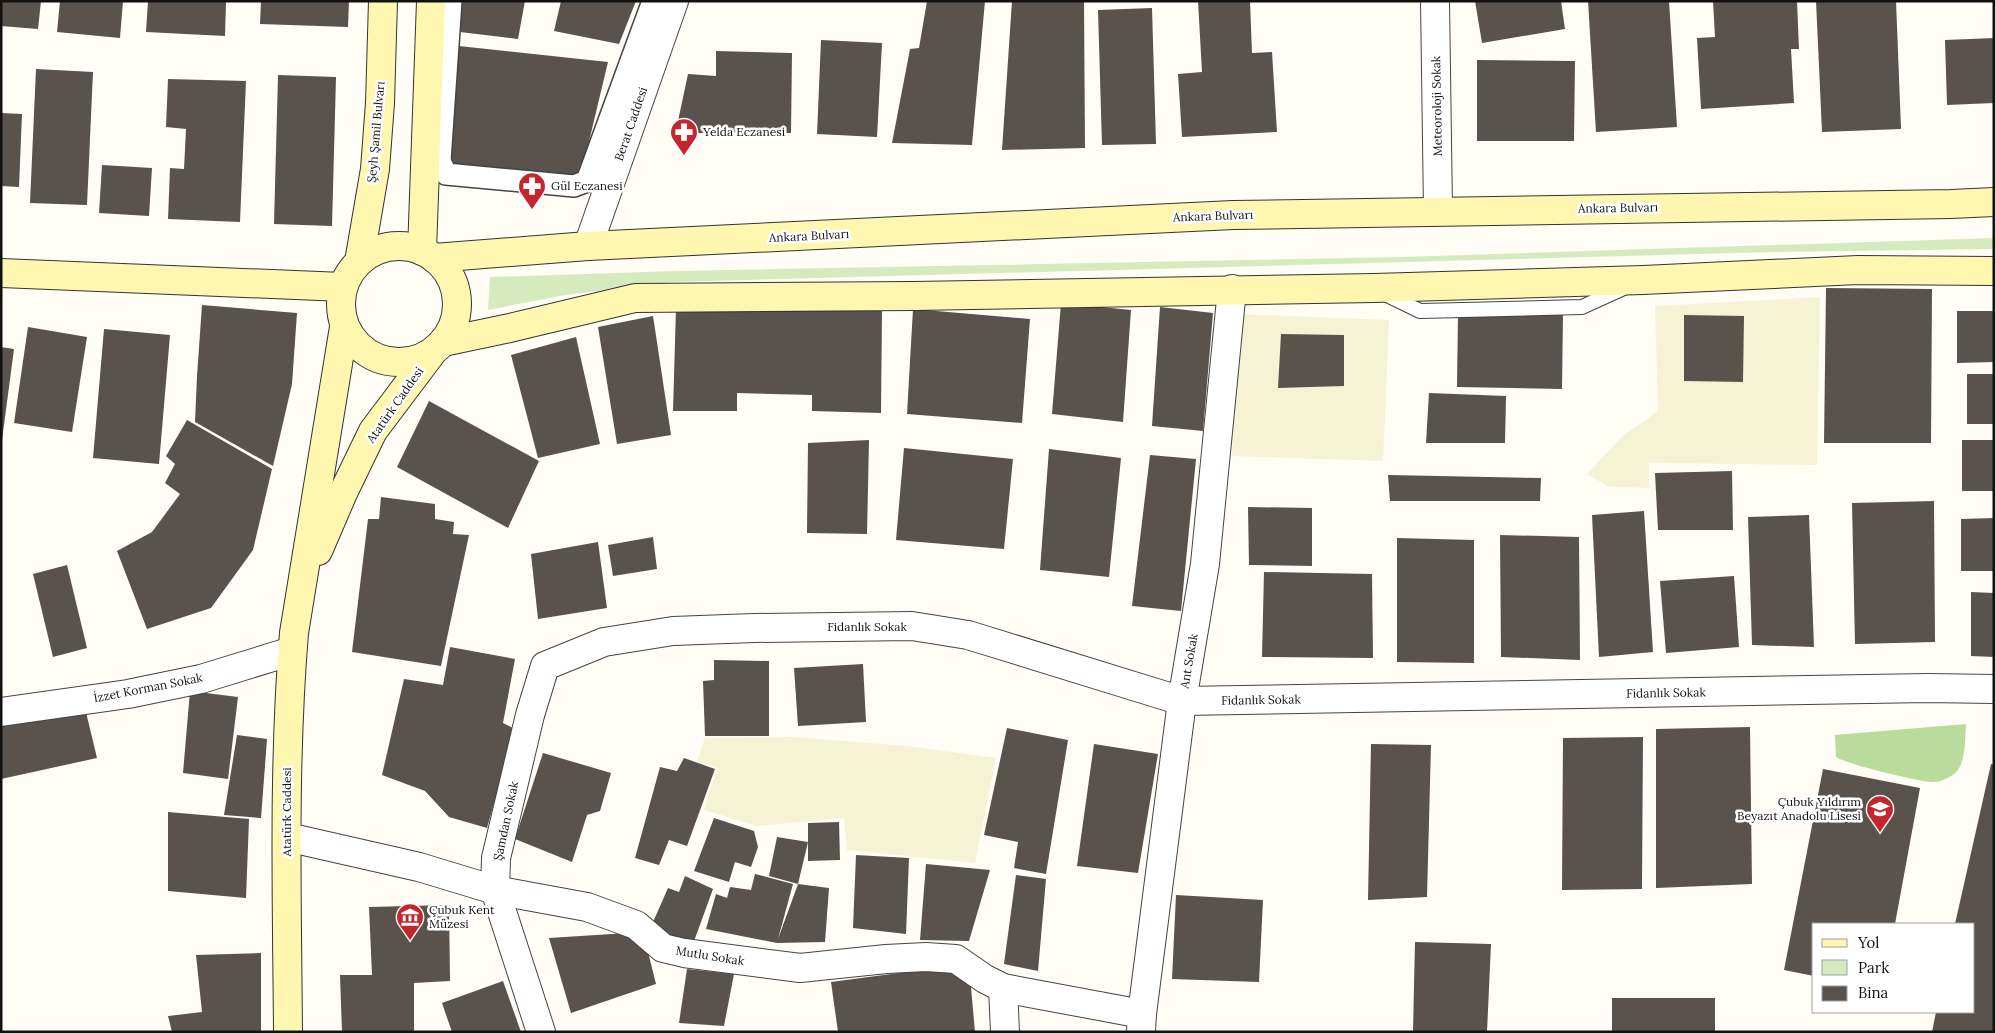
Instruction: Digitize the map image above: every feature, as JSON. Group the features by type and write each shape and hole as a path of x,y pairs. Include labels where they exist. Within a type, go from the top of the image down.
{"main road":[{"name":"Şeyh Şamil Bulvarı","path":"359,262 375,169 380,103 383,1"},
{"path":"428,255 432,1"},
{"name":"Ankara Bulvarı","path":"428,255 1232,215 1994,202"},
{"path":"437,348 453,326 456,308 454,289 447,272 428,255 406,247 389,247 373,252 359,262 349,273 343,287 340,307 344,327 356,344 372,356 392,362 412,362 437,348 510,328 635,298 924,296 1232,289 1374,288 1642,280 1858,270 1994,271"},
{"path":"1,273 343,287"},
{"name":"Atatürk Caddesi","path":"288,1032 287,752 292,651 344,327"},
{"name":"Atatürk Caddesi","path":"300,594 343,492 373,431 437,348"}],"street":[{"path":"451,1 440,161 446,174 574,186 587,181 653,1"},
{"name":"Berat Caddesi","path":"588,246 674,1"},
{"name":"Meteoroloji Sokak","path":"1435,1 1438,211"},
{"name":"Ant Sokak","path":"1141,1023 1182,701 1205,564 1232,289"},
{"name":"Fidanlık Sokak","path":"545,666 604,642 673,631 912,626 968,635 1182,701 1908,688 1994,690"},
{"name":"İzzet Korman Sokak","path":"1,712 128,694 200,679 292,651"},
{"name":"Şamdan Sokak","path":"541,1032 495,890 496,858 530,715 545,666"},
{"name":"Mutlu Sokak","path":"287,837 419,867 495,890 587,907 636,925 663,948 684,953 800,968 886,959 956,959 985,980 1003,988 1141,1023"},
{"path":"1003,988 1005,1032"}],"shaded area":[{"path":"1820,297 1817,465 1649,463 1649,488 1609,487 1587,474 1624,435 1658,411 1655,306"},
{"path":"1237,314 1389,320 1383,461 1232,456"},
{"path":"795,737 907,746 996,758 975,863 847,850 844,818 757,826 704,810 717,768 697,761 705,738"}],"green space":[{"path":"1994,238 1994,249 1772,252 673,282 565,295 488,310 490,277 676,271 1402,257"},
{"path":"1966,724 1965,747 1961,765 1953,774 1940,781 1927,782 1901,776 1854,764 1836,757 1835,735"}],"building":[{"path":"1,1 41,1 38,29 1,26"},
{"path":"60,1 123,1 120,38 57,32"},
{"path":"148,1 226,1 225,36 146,32"},
{"path":"261,1 349,1 348,27 260,24"},
{"path":"461,1 525,1 518,39 460,32"},
{"path":"561,1 636,1 619,44 554,31"},
{"path":"927,1 985,1 972,145 892,143 910,49 919,48"},
{"path":"1012,1 1084,1 1085,148 1002,150"},
{"path":"1198,1 1250,1 1252,53 1272,52 1277,132 1182,137 1178,74 1202,72"},
{"path":"1475,1 1561,1 1565,29 1482,43"},
{"path":"1588,1 1669,1 1677,127 1596,132"},
{"path":"1713,1 1797,1 1799,49 1791,49 1794,103 1701,109 1697,38 1715,37"},
{"path":"1816,1 1896,1 1901,129 1822,132"},
{"path":"1152,8 1156,144 1102,145 1098,10"},
{"path":"1994,38 1994,103 1947,105 1945,40"},
{"path":"821,40 882,43 877,137 817,134"},
{"path":"459,46 608,62 580,179 445,167"},
{"path":"716,51 792,53 791,133 715,132 675,135 688,74 716,76"},
{"path":"1477,60 1575,61 1574,141 1477,141"},
{"path":"36,69 93,72 87,205 30,203"},
{"path":"278,75 336,77 332,226 274,224"},
{"path":"168,79 246,81 240,222 168,219 170,168 184,169 186,129 166,127"},
{"path":"1,113 22,114 19,187 1,186"},
{"path":"102,165 152,168 149,216 99,213"},
{"path":"1826,288 1932,289 1931,443 1824,443"},
{"path":"1061,303 1131,310 1123,422 1052,414"},
{"path":"202,305 297,313 292,384 273,466 195,422"},
{"path":"1160,307 1213,313 1203,431 1152,426"},
{"path":"676,308 882,309 881,413 812,411 812,395 737,393 737,411 673,411"},
{"path":"913,309 1030,319 1022,423 907,414"},
{"path":"1957,311 1994,311 1994,362 1957,363"},
{"path":"1458,313 1563,313 1562,389 1457,387"},
{"path":"1684,315 1744,316 1743,382 1684,381"},
{"path":"653,316 671,435 617,444 598,327"},
{"path":"28,327 87,337 72,432 14,423"},
{"path":"104,329 170,335 159,464 93,458"},
{"path":"1281,334 1344,335 1344,386 1278,388"},
{"path":"576,337 600,444 538,458 511,355"},
{"path":"1,347 14,349 2,440 1,439"},
{"path":"1967,374 1994,374 1994,424 1967,424"},
{"path":"1429,393 1506,396 1505,443 1426,443"},
{"path":"429,401 539,461 508,528 397,467"},
{"path":"187,420 272,469 253,550 211,608 147,629 117,551 152,532 180,494 165,483 175,464 166,456"},
{"path":"869,440 867,534 807,533 808,443"},
{"path":"1962,440 1994,440 1994,491 1962,491"},
{"path":"904,448 1013,459 1004,549 896,540"},
{"path":"1049,449 1121,458 1109,577 1040,570"},
{"path":"1150,455 1196,459 1181,611 1132,606"},
{"path":"1732,471 1733,530 1658,530 1655,473"},
{"path":"1388,475 1541,478 1540,501 1390,501"},
{"path":"381,497 435,504 435,519 454,522 453,534 469,535 441,666 352,652 368,519 379,519"},
{"path":"1934,501 1935,642 1855,644 1852,503"},
{"path":"1248,507 1312,508 1312,566 1249,565"},
{"path":"1644,511 1653,652 1599,657 1592,515"},
{"path":"1809,515 1814,647 1752,645 1748,517"},
{"path":"1994,518 1994,571 1961,571 1961,519"},
{"path":"1500,535 1579,537 1580,660 1501,657"},
{"path":"653,537 657,569 613,576 608,545"},
{"path":"1397,538 1474,540 1474,663 1397,662"},
{"path":"598,542 607,608 538,619 531,554"},
{"path":"67,565 87,648 53,657 33,574"},
{"path":"1264,572 1372,574 1373,658 1262,657"},
{"path":"1734,576 1739,647 1666,653 1660,581"},
{"path":"1971,592 1994,593 1994,657 1971,656"},
{"path":"450,647 515,659 503,723 515,729 487,828 449,817 425,791 382,775 404,679 443,685"},
{"path":"714,660 769,661 769,736 705,736 703,681 714,680"},
{"path":"863,664 866,722 798,726 794,668"},
{"path":"190,691 238,697 228,779 183,773"},
{"path":"85,708 97,758 1,779 1,726"},
{"path":"1750,727 1752,884 1656,888 1656,729"},
{"path":"1007,728 1068,740 1046,874 1014,868 1018,842 984,835"},
{"path":"237,735 267,739 261,818 224,815"},
{"path":"1643,737 1642,889 1562,890 1563,738"},
{"path":"1094,744 1158,754 1138,873 1077,866"},
{"path":"1371,744 1431,745 1427,897 1368,900"},
{"path":"543,753 611,773 600,811 587,815 572,862 515,839"},
{"path":"684,758 715,769 687,846 669,840 659,865 635,858 660,767 677,771"},
{"path":"1991,764 1994,765 1994,1032 1932,1032 1936,1013 1975,1013 1975,923 1955,923"},
{"path":"1823,769 1920,788 1895,923 1812,923 1812,976 1784,970"},
{"path":"168,812 249,819 246,898 168,891"},
{"path":"714,818 754,831 758,847 751,867 735,862 729,882 694,871"},
{"path":"839,822 840,860 808,861 808,823"},
{"path":"777,837 808,842 798,884 769,876"},
{"path":"856,855 909,858 906,934 853,928"},
{"path":"926,864 990,870 969,941 920,940"},
{"path":"755,874 793,884 778,939 798,884 829,888 825,942 777,943 706,929 716,894 727,898 730,887 751,890"},
{"path":"1016,875 1046,879 1038,971 1004,964"},
{"path":"685,876 713,889 693,944 650,929 668,888 679,892"},
{"path":"1176,895 1263,900 1259,982 1172,979"},
{"name":"Çubuk Kent Müzesi","path":"449,905 450,981 414,983 414,1032 342,1032 340,975 372,975 369,907"},
{"path":"643,932 656,984 571,1013 549,938"},
{"path":"1415,942 1491,944 1487,1032 1413,1032"},
{"path":"261,953 261,1032 172,1032 168,1016 202,1012 196,955"},
{"path":"936,968 970,976 975,1032 838,1032 831,982"},
{"path":"687,969 734,974 724,1026 679,1023"},
{"path":"503,981 521,1032 452,1032 442,1003"},
{"path":"1612,998 1715,998 1715,1032 1612,1032"}],"place":[{"name":"Yelda Eczanesi","path":"684,156"},
{"name":"Gül Eczanesi","path":"532,210"},
{"name":"Çubuk Yıldırım Beyazıt Anadolu Lisesi","path":"1880,833"},
{"name":"Çubuk Kent Müzesi","path":"410,941"}]}
